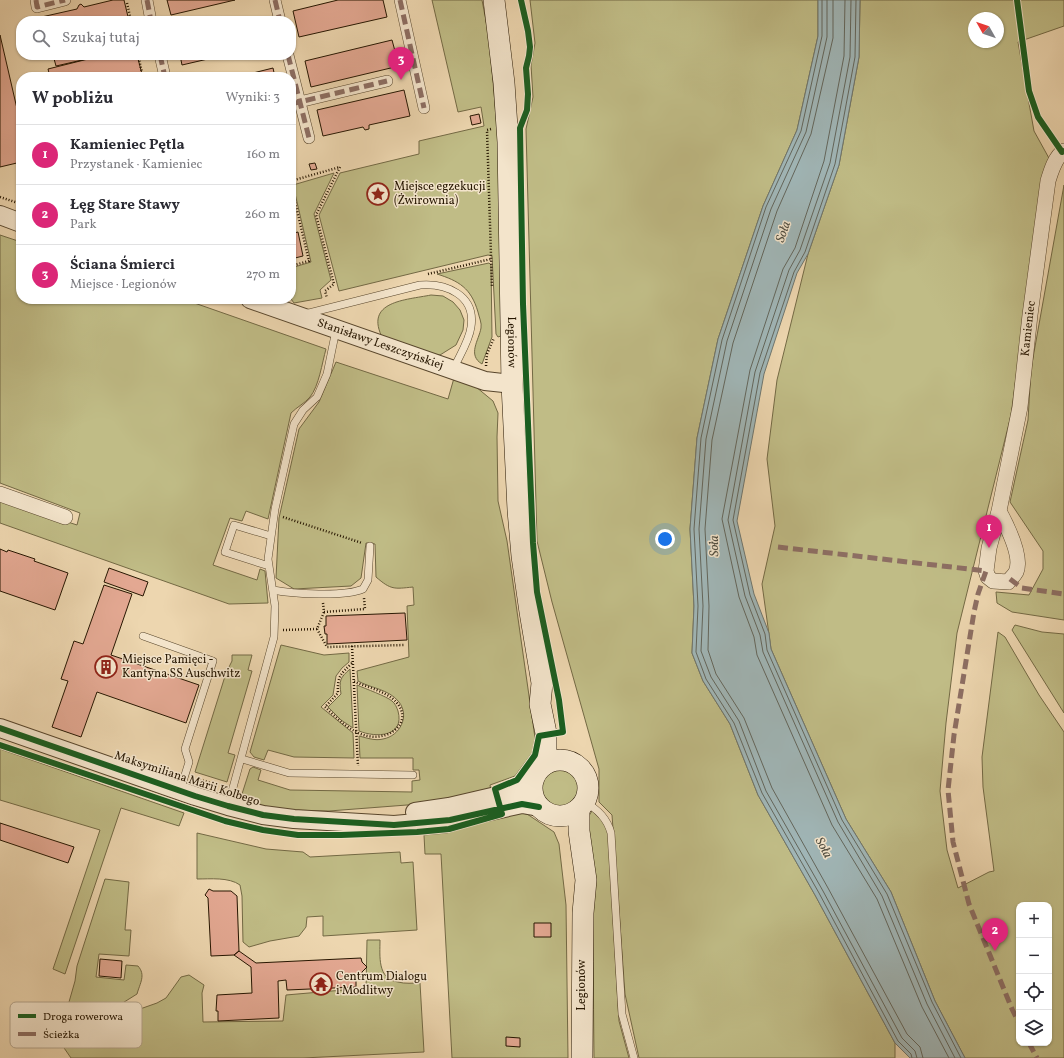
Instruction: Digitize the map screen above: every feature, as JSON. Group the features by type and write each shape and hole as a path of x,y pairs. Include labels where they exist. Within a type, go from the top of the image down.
{"main road":[{"name":"Legionów","path":"494,0 504,84 508,142 512,384 518,510 522,556 542,683 540,704 546,733 556,762"},
{"path":"556,762 574,763 585,776 588,784 587,793 582,805 571,814 562,816 546,811 534,800 532,791 532,782 535,774 540,768 556,762"},
{"name":"Legionów","path":"582,805 579,831 586,880 583,913 582,1058"},
{"name":"Legionów","path":"546,811 568,834 583,913"}],"street":[{"path":"36,0 38,7 66,0"},
{"path":"147,0 151,16"},
{"path":"274,0 279,16"},
{"path":"400,0 424,108"},
{"path":"161,60 164,72"},
{"path":"289,60 290,72"},
{"path":"296,103 387,81"},
{"path":"296,106 309,138"},
{"name":"Kamieniec","path":"999,511 1020,407 1030,314 1048,181 1053,166 1064,151"},
{"path":"0,215 16,220"},
{"name":"Stanisławy Leszczyńskiej","path":"265,304 485,381 512,384"},
{"path":"0,494 65,517"},
{"name":"Maksymiliana Marii Kolbego","path":"0,728 180,791 228,806 271,816 294,819 401,824 450,820 522,804 546,811"},
{"name":"Maksymiliana Marii Kolbego","path":"338,821 449,807 509,793 532,782"}],"lane":[{"path":"300,316 420,285 431,284 450,289 464,298 468,304 471,317 469,335 452,370"},
{"path":"228,806 274,638 275,606 268,559 274,514 294,424 303,410 317,397 327,374 337,328"},
{"path":"269,566 225,552 234,525 271,536"},
{"path":"273,590 289,593 323,593 356,592 363,589 368,580 370,546"},
{"path":"143,636 213,661 185,749 189,762 180,791"},
{"path":"242,759 289,773 413,775"},
{"path":"582,805 593,806 602,815 610,827 622,1014 634,1058"}],"path":[{"path":"127,3 130,16"},
{"path":"139,60 142,72"},
{"path":"296,179 340,167 316,215 334,284 325,291 327,299"},
{"path":"0,197 16,202"},
{"path":"296,206 309,261 296,265"},
{"path":"274,514 370,546"},
{"path":"324,612 365,610 363,589"},
{"path":"323,593 324,612 317,629 326,647 405,645"},
{"path":"274,630 317,629"},
{"path":"352,646 358,774"},
{"path":"352,663 340,674 338,679 338,693 324,707 338,720 356,732 367,736 379,738 387,736 396,730 401,723 402,716 398,706 392,699 379,691 353,681"}],"shaded area":[{"path":"432,0 482,0 489,37 501,171 501,336 498,337 496,334 492,256 488,255 339,291 319,215 340,173 419,154 419,141 484,126 481,107 458,112"},
{"path":"530,0 818,0 818,36 797,130 763,206 718,339 697,438 690,529 694,606 692,653 703,681 730,724 758,795 815,895 895,1043 895,1058 639,1058 625,994 612,815 599,802 599,769 552,602 537,541 526,129 533,97 531,65 535,43"},
{"path":"860,0 1064,0 1064,26 1018,42 1034,131 1050,160 1041,192 1011,415 957,633 946,723 940,791 947,850 958,888 989,872 994,871 983,787 982,757 998,632 1005,637 1039,695 1064,732 1064,1058 965,1058 935,1001 891,892 846,819 771,649 762,584 775,526 767,459 777,380 808,254 839,165 859,57"},
{"path":"334,173 314,214 331,280 320,290 322,298 296,303 296,266 311,262 296,198 296,184"},
{"path":"1064,185 1064,620 1012,612 997,603 996,592 1029,595 1043,569 1043,551 1010,502 1028,420 1031,369"},
{"path":"0,235 16,240 16,304 197,304 326,349 316,387 310,397 291,413 268,519 246,511 242,521 230,518 213,565 257,580 260,569 265,571 268,603 229,604 0,523 0,500 77,525 80,513 0,483"},
{"path":"489,263 491,265 492,337 482,364 475,356 475,347 480,333 481,324 472,297 468,291 458,283 437,274"},
{"path":"431,295 443,296 453,302 460,310 464,320 463,330 456,345 440,355 429,355 383,339 378,326 379,317 383,310 400,301"},
{"path":"336,362 448,399 454,378 470,382 493,401 498,413 498,501 507,541 535,738 532,753 515,776 490,785 491,791 446,802 329,811 287,810 242,802 241,797 250,769 253,767 261,770 258,780 290,790 412,792 412,781 420,780 419,770 413,770 413,758 360,758 359,736 380,740 394,734 402,725 404,713 399,702 385,691 358,681 357,671 409,657 407,606 414,605 413,587 393,588 376,577 375,544 366,543 361,578 351,586 294,589 276,578 279,518 299,429 319,402"},
{"path":"1015,625 1042,632 1064,634 1064,713 1012,630"},
{"path":"281,645 324,655 349,653 349,662 336,676 333,695 321,707 353,733 354,758 294,757 268,750 264,760 254,757 250,752"},
{"path":"232,655 252,655 248,670 252,671 228,753 235,755 227,782 195,772 226,673 232,661"},
{"path":"350,669 353,728 341,720 328,707 341,694 341,680"},
{"path":"357,685 385,697 394,703 398,711 399,720 393,731 381,735 359,731"},
{"path":"0,749 184,813 179,826 121,808 65,974 53,969 100,830 0,800"},
{"path":"556,769 564,769 574,774 578,781 578,795 574,802 564,807 556,807 546,802 544,799 541,792 541,784 546,774 549,772"},
{"path":"592,811 603,822 608,831 619,1021 629,1058 594,1058 592,858 587,830 587,824"},
{"path":"517,812 527,814 554,832 559,844 566,905 568,1058 452,1058 441,854 425,854 424,835 447,833"},
{"path":"197,833 266,849 303,852 310,857 400,852 401,863 413,862 417,930 323,936 323,916 307,917 306,927 299,936 270,941 249,947 243,942 242,896 240,885 236,882 225,880 197,879"},
{"path":"105,879 129,882 125,930 131,930 129,956 99,954 96,977 124,980 126,965 138,966 142,973 142,979 137,994 124,1002 69,1002 75,981 77,966"},
{"path":"367,940 380,940 381,966 386,976 391,980 401,983 420,983 424,1052 303,1058 71,1058 64,1048 142,1048 142,1008 166,998 181,977 189,975 204,985 202,993 203,1022 283,1021 286,995 366,988"}],"water":[{"name":"Soła","path":"818,0 860,0 859,57 839,165 808,254 797,273 764,374 737,521 754,594 769,633 771,649 846,819 891,892 935,1001 965,1058 910,1058 895,1043 815,895 758,795 730,724 703,681 692,653 694,606 690,529 697,438 718,339 763,206 797,130 818,36"}],"building":[{"path":"113,0 124,0 128,16 46,16 77,9 81,4 84,7"},
{"path":"167,0 235,0 171,15"},
{"path":"338,0 383,0 387,17 299,37 296,16 294,16 293,11"},
{"path":"0,35 16,104 16,163 0,167"},
{"path":"392,40 399,66 311,87 305,61"},
{"path":"54,60 82,60 56,66"},
{"path":"84,60 138,60 141,72 49,72 48,69"},
{"path":"181,60 204,60 182,65"},
{"path":"273,68 274,72 257,72"},
{"path":"404,90 410,116 369,125 369,129 365,130 363,127 323,136 317,110"},
{"path":"479,114 481,123 472,125 470,116"},
{"path":"315,163 317,169 311,170 309,164"},
{"path":"296,232 298,232 303,256 296,258"},
{"path":"0,549 7,552 8,550 35,559 34,561 68,573 55,610 0,591"},
{"path":"109,568 148,582 143,596 104,582"},
{"name":"Miejsce Pamięci - Kantyna SS Auschwitz","path":"104,585 132,594 111,655 199,685 186,723 97,692 81,737 52,727 68,681 61,679 74,641 83,644"},
{"path":"405,613 407,640 327,644 327,634 325,634 324,626 326,626 326,616"},
{"path":"0,823 74,847 68,863 0,840"},
{"path":"209,889 213,891 231,891 237,896 239,951 234,955 211,956 208,898 205,895"},
{"path":"534,923 551,923 551,937 534,937"},
{"name":"Centrum Dialogu i Modlitwy","path":"239,951 256,963 361,958 362,962 367,967 362,972 362,977 356,977 356,987 287,990 286,980 278,981 279,1018 218,1021 218,1011 216,1011 217,995 252,993 251,967 234,955"},
{"path":"100,959 122,961 121,978 99,976"},
{"path":"506,1037 520,1038 520,1047 506,1046"}],"marked path":[{"path":"36,0 37,7 65,0"},
{"path":"147,0 150,16"},
{"path":"275,0 279,16"},
{"path":"400,0 424,108"},
{"path":"161,60 164,72"},
{"path":"289,60 292,72"},
{"path":"296,103 387,81"},
{"path":"296,87 309,138"},
{"path":"778,547 986,571 978,594 974,612 954,735 948,790 953,842 969,904 1016,1017"},
{"path":"1010,579 1022,588 1064,594"},
{"path":"1031,1046 1037,1058"}],"cycle path":[{"path":"0,745 225,821 263,830 298,835 341,835 417,832 449,829 502,814 495,789 517,780 535,755 539,736 563,732 559,700 537,592 533,543 523,304 520,128 527,110 528,94 526,68 530,47 521,0"},
{"path":"1017,0 1029,91 1038,117 1062,152 1064,151"},
{"path":"0,728 195,796 263,815 294,819 394,825 450,820 522,804 539,807"}],"place":[{"name":"Ściana Śmierci","path":"401,80"},
{"name":"Miejsce egzekucji (Żwirownia)","path":"378,194"},
{"name":"Kamieniec Pętla","path":"989,548"},
{"name":"Miejsce Pamięci - Kantyna SS Auschwitz","path":"106,667"},
{"name":"Łęg Stare Stawy","path":"995,951"},
{"name":"Centrum Dialogu i Modlitwy","path":"321,984"}]}
